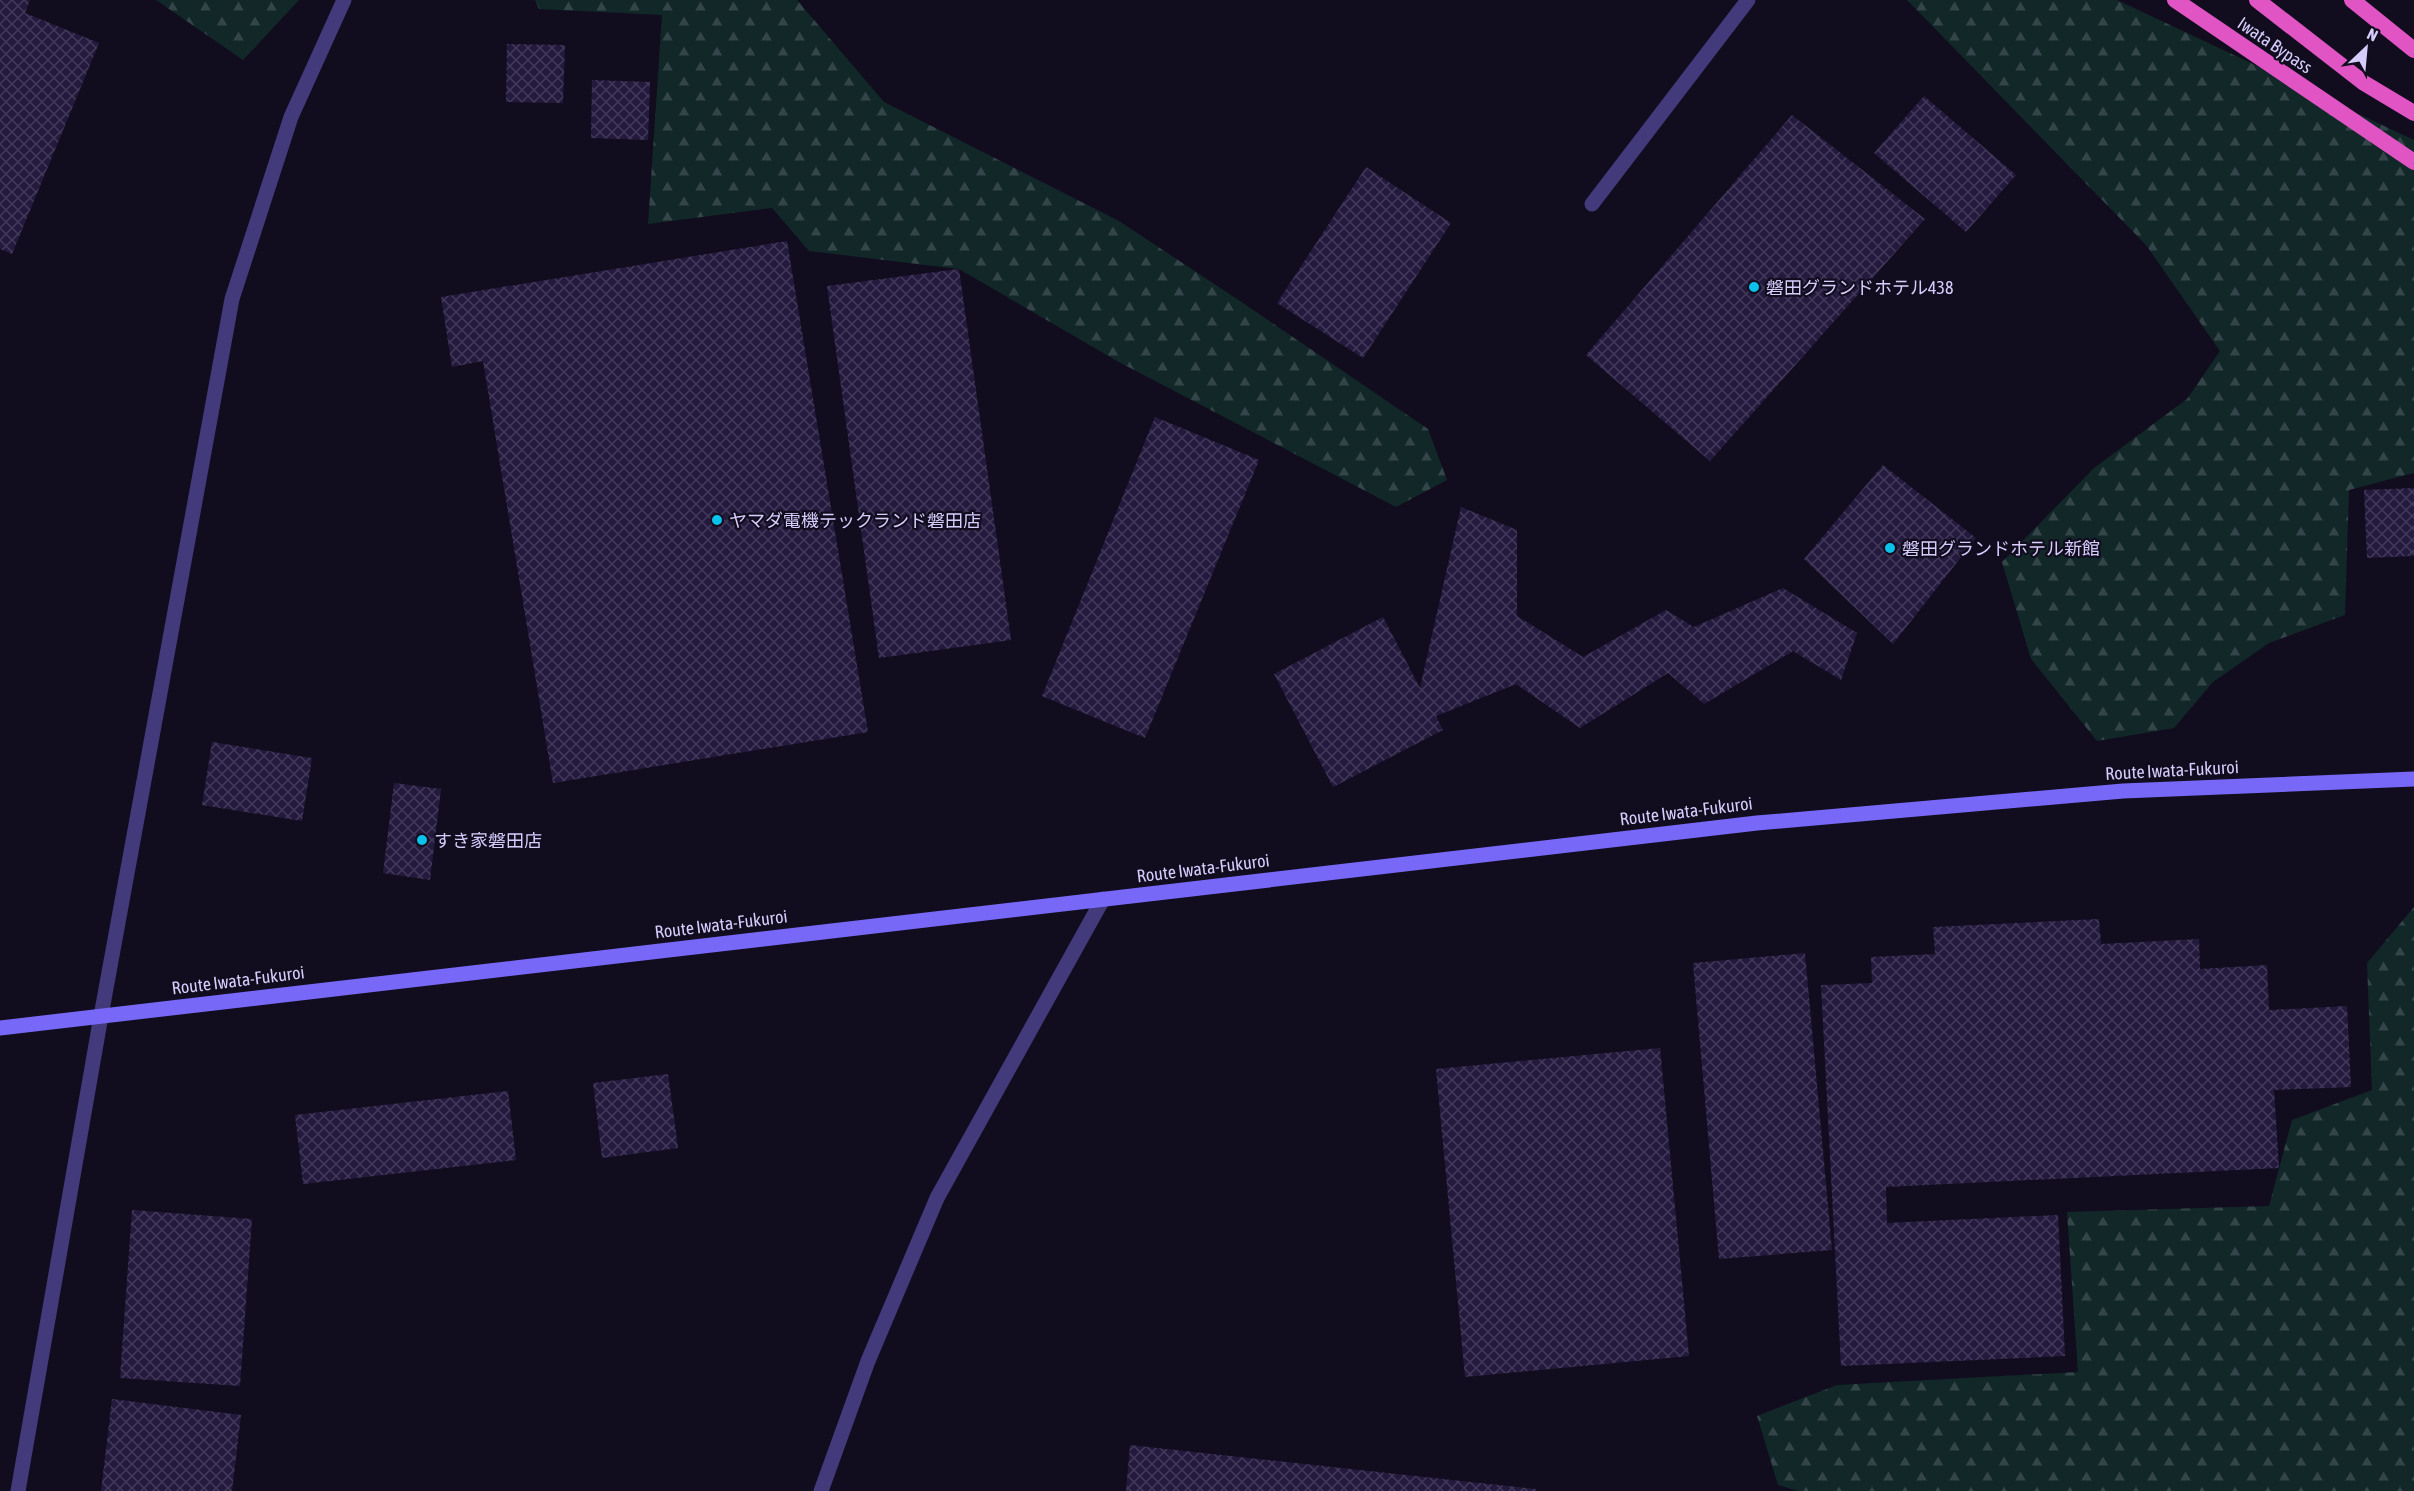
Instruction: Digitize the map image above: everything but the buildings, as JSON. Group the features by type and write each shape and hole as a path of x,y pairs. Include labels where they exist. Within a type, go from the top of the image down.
{"highway":[{"name":"Iwata Bypass","path":"2175,0 2414,162"},
{"name":"Iwata Bypass","path":"2257,0 2364,83 2414,113"},
{"path":"2352,0 2414,50"}],"main road":[{"name":"Route Iwata-Fukuroi","path":"0,1028 1757,823 2124,791 2414,779"}],"street":[{"path":"18,1491 101,1016 232,299 291,117 344,0"},
{"path":"1592,204 1748,0"},
{"path":"821,1491 868,1360 937,1198 1103,899"}],"green space":[{"path":"156,0 299,0 243,60"},
{"path":"535,0 797,0 884,102 1119,221 1240,301 1428,429 1447,480 1396,507 1117,361 959,269 809,251 772,208 648,224 662,15 539,9"},
{"path":"1907,0 2117,0 2414,140 2414,473 2349,490 2345,615 2269,643 2213,682 2174,728 2097,741 2031,659 2002,562 2094,468 2187,399 2220,351 2146,245"},
{"path":"2414,907 2414,1491 1798,1491 1778,1485 1757,1416 1837,1385 2078,1372 2067,1212 2269,1206 2292,1120 2372,1090 2367,963"}],"place":[{"name":"磐田グランドホテル438","path":"1754,287"},
{"name":"ヤマダ電機テックランド磐田店","path":"717,520"},
{"name":"磐田グランドホテル新館","path":"1890,548"},
{"name":"すき家磐田店","path":"422,840"}]}
